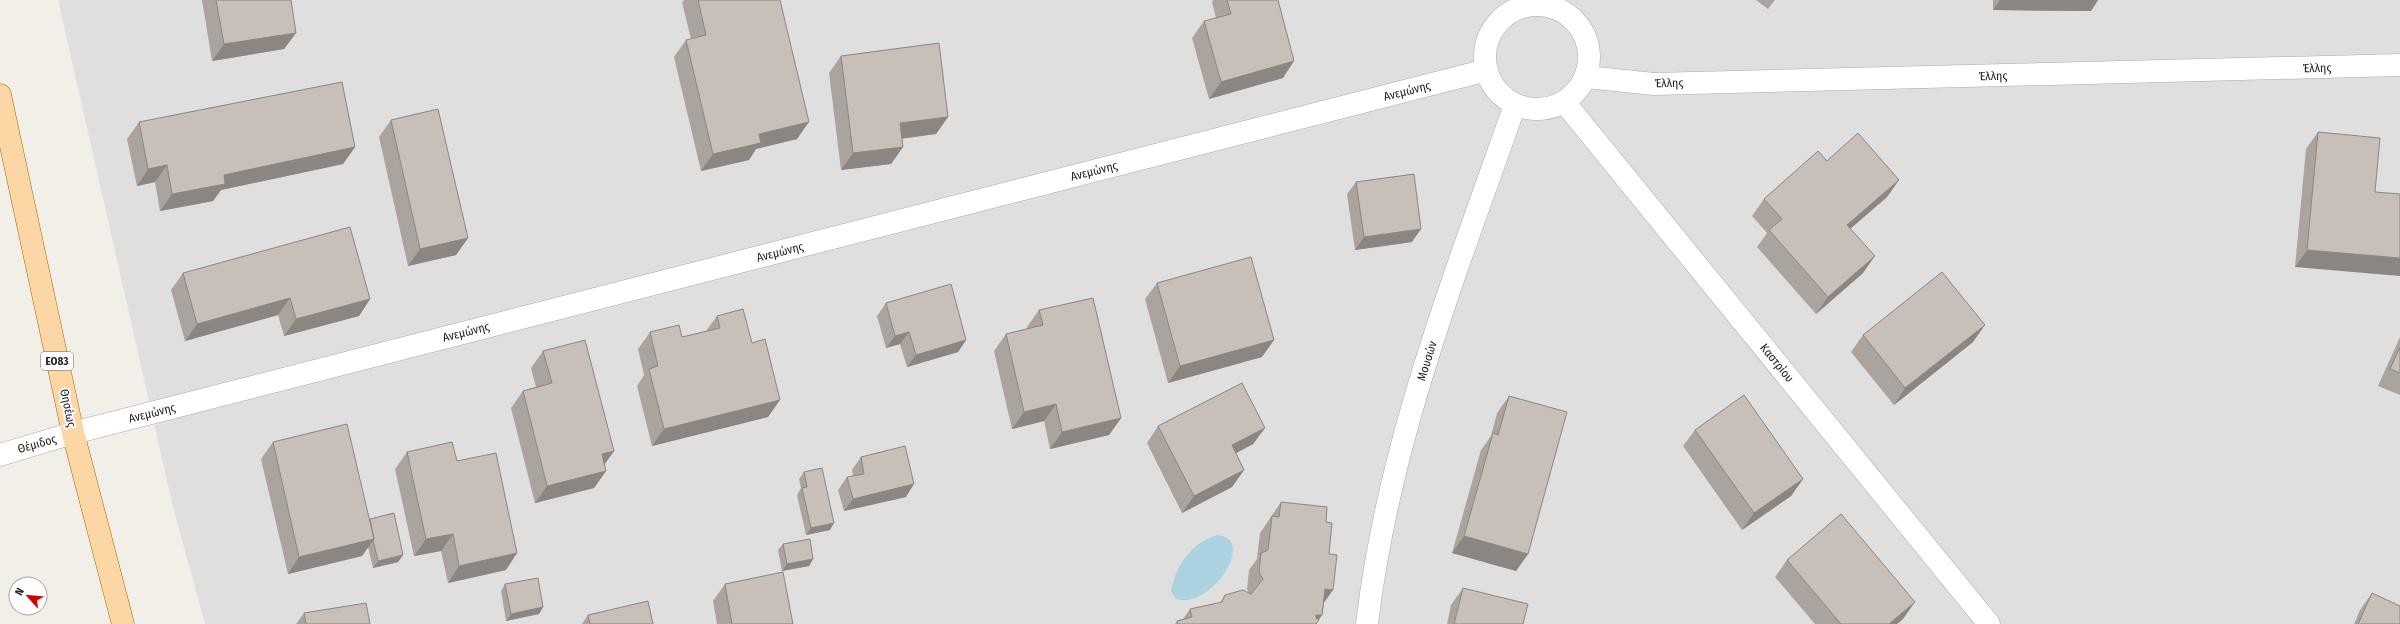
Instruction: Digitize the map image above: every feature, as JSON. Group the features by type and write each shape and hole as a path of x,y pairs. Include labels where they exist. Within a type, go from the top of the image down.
{"main road":[{"name":"Θησέως","path":"0,95 73,433 123,624"}],"street":[{"path":"1518,4 1567,5 1580,27 1590,49 1586,77 1565,103 1538,110 1515,105 1496,90 1487,70 1487,45 1498,24 1518,4"},
{"name":"Έλλης","path":"1586,77 1654,84 2400,66"},
{"name":"Ανεμώνης","path":"73,433 1487,70"},
{"name":"Καστρίου","path":"1565,103 1989,624"},
{"name":"Μουσών","path":"1367,624 1372,578 1400,448 1448,295 1515,105"},
{"name":"Θέμιδος","path":"0,455 73,433"}],"shaded area":[{"path":"58,0 2400,0 2400,624 205,624 173,507"}],"water":[{"path":"1217,535 1228,539 1233,548 1231,559 1225,572 1215,584 1203,594 1189,600 1176,599 1171,591 1173,581 1186,556 1200,543"}],"building":[{"path":"216,0 291,0 296,33 224,44"},
{"path":"698,0 780,0 809,122 759,134 761,143 713,154 686,40 706,35"},
{"path":"1227,0 1278,0 1294,61 1221,82 1204,21 1231,14"},
{"path":"939,43 948,117 900,123 903,147 853,153 841,56"},
{"path":"342,82 355,147 224,175 225,184 172,194 167,165 148,169 139,122"},
{"path":"438,109 468,238 420,249 391,120"},
{"path":"2318,132 2380,138 2375,192 2400,194 2400,258 2307,250"},
{"path":"1858,133 1899,180 1847,225 1875,256 1828,297 1769,230 1782,219 1764,199 1818,151 1827,161"},
{"path":"1414,174 1421,229 1364,237 1356,182"},
{"path":"350,227 370,299 296,319 290,298 197,324 183,273"},
{"path":"1251,257 1274,340 1180,366 1157,283"},
{"path":"1942,272 1985,325 1905,388 1863,335"},
{"path":"951,284 966,340 916,355 909,332 895,336 886,303"},
{"path":"1093,298 1121,418 1062,432 1056,404 1024,412 1006,334 1043,325 1039,310"},
{"path":"743,309 752,343 765,339 780,400 664,429 649,369 658,366 650,332 679,325 682,337 720,328 717,316"},
{"path":"585,340 614,451 602,454 606,471 547,486 523,391 552,383 543,351"},
{"path":"2400,347 2400,373 2390,369"},
{"path":"1242,383 1265,428 1232,445 1244,470 1194,496 1158,426"},
{"path":"1744,395 1803,479 1754,513 1695,430"},
{"path":"1509,396 1567,412 1528,554 1464,536 1493,433 1498,435"},
{"path":"347,424 374,539 299,557 273,442"},
{"path":"452,442 457,461 496,453 517,553 459,566 453,534 426,539 407,452"},
{"path":"905,446 914,484 853,499 847,477 864,474 861,457"},
{"path":"822,468 834,523 811,528 802,488 807,487 804,472"},
{"path":"1281,502 1327,507 1326,522 1332,523 1329,554 1337,555 1333,590 1325,589 1322,615 1316,615 1316,618 1319,620 1316,624 1178,624 1177,621 1192,617 1190,609 1222,602 1225,595 1243,590 1251,594 1263,579 1259,572 1261,553 1268,550 1272,516 1279,517"},
{"path":"394,513 403,555 378,561 370,519"},
{"path":"1841,514 1915,602 1889,624 1841,624 1787,560"},
{"path":"810,539 813,559 787,564 783,544"},
{"path":"783,572 793,624 732,624 725,584"},
{"path":"538,578 543,607 511,614 505,584"},
{"path":"1463,588 1528,604 1523,624 1454,624"},
{"path":"2372,593 2400,606 2400,624 2358,624"},
{"path":"648,601 653,624 590,624 588,615"},
{"path":"366,603 370,624 306,624 304,613"}]}
